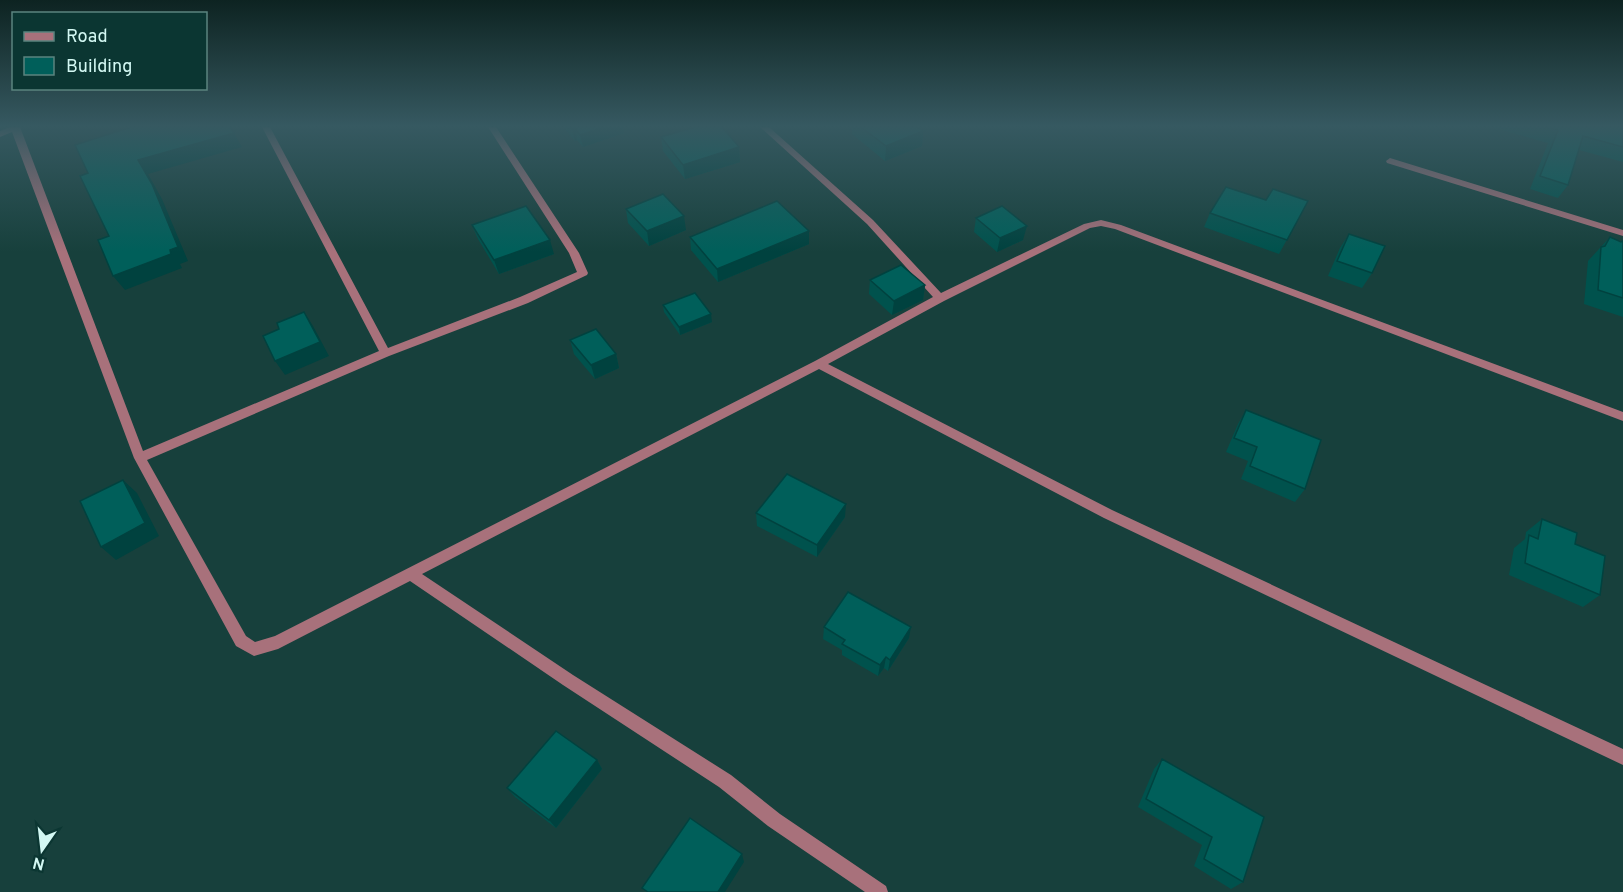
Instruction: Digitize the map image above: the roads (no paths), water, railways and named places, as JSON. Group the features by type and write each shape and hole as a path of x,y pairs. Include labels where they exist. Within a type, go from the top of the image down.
{"street":[{"path":"32,169 140,458 241,641 254,649 278,642 819,364 940,298 1087,226 1101,223 1118,227 1623,417"},
{"path":"288,169 385,353"},
{"path":"140,458 385,353 524,300 583,273 574,253 519,169"},
{"path":"810,169 870,222 940,298"},
{"path":"1415,169 1623,233"},
{"path":"819,364 1108,514 1623,757"},
{"path":"409,573 568,680 725,781 774,819 880,892"}]}
